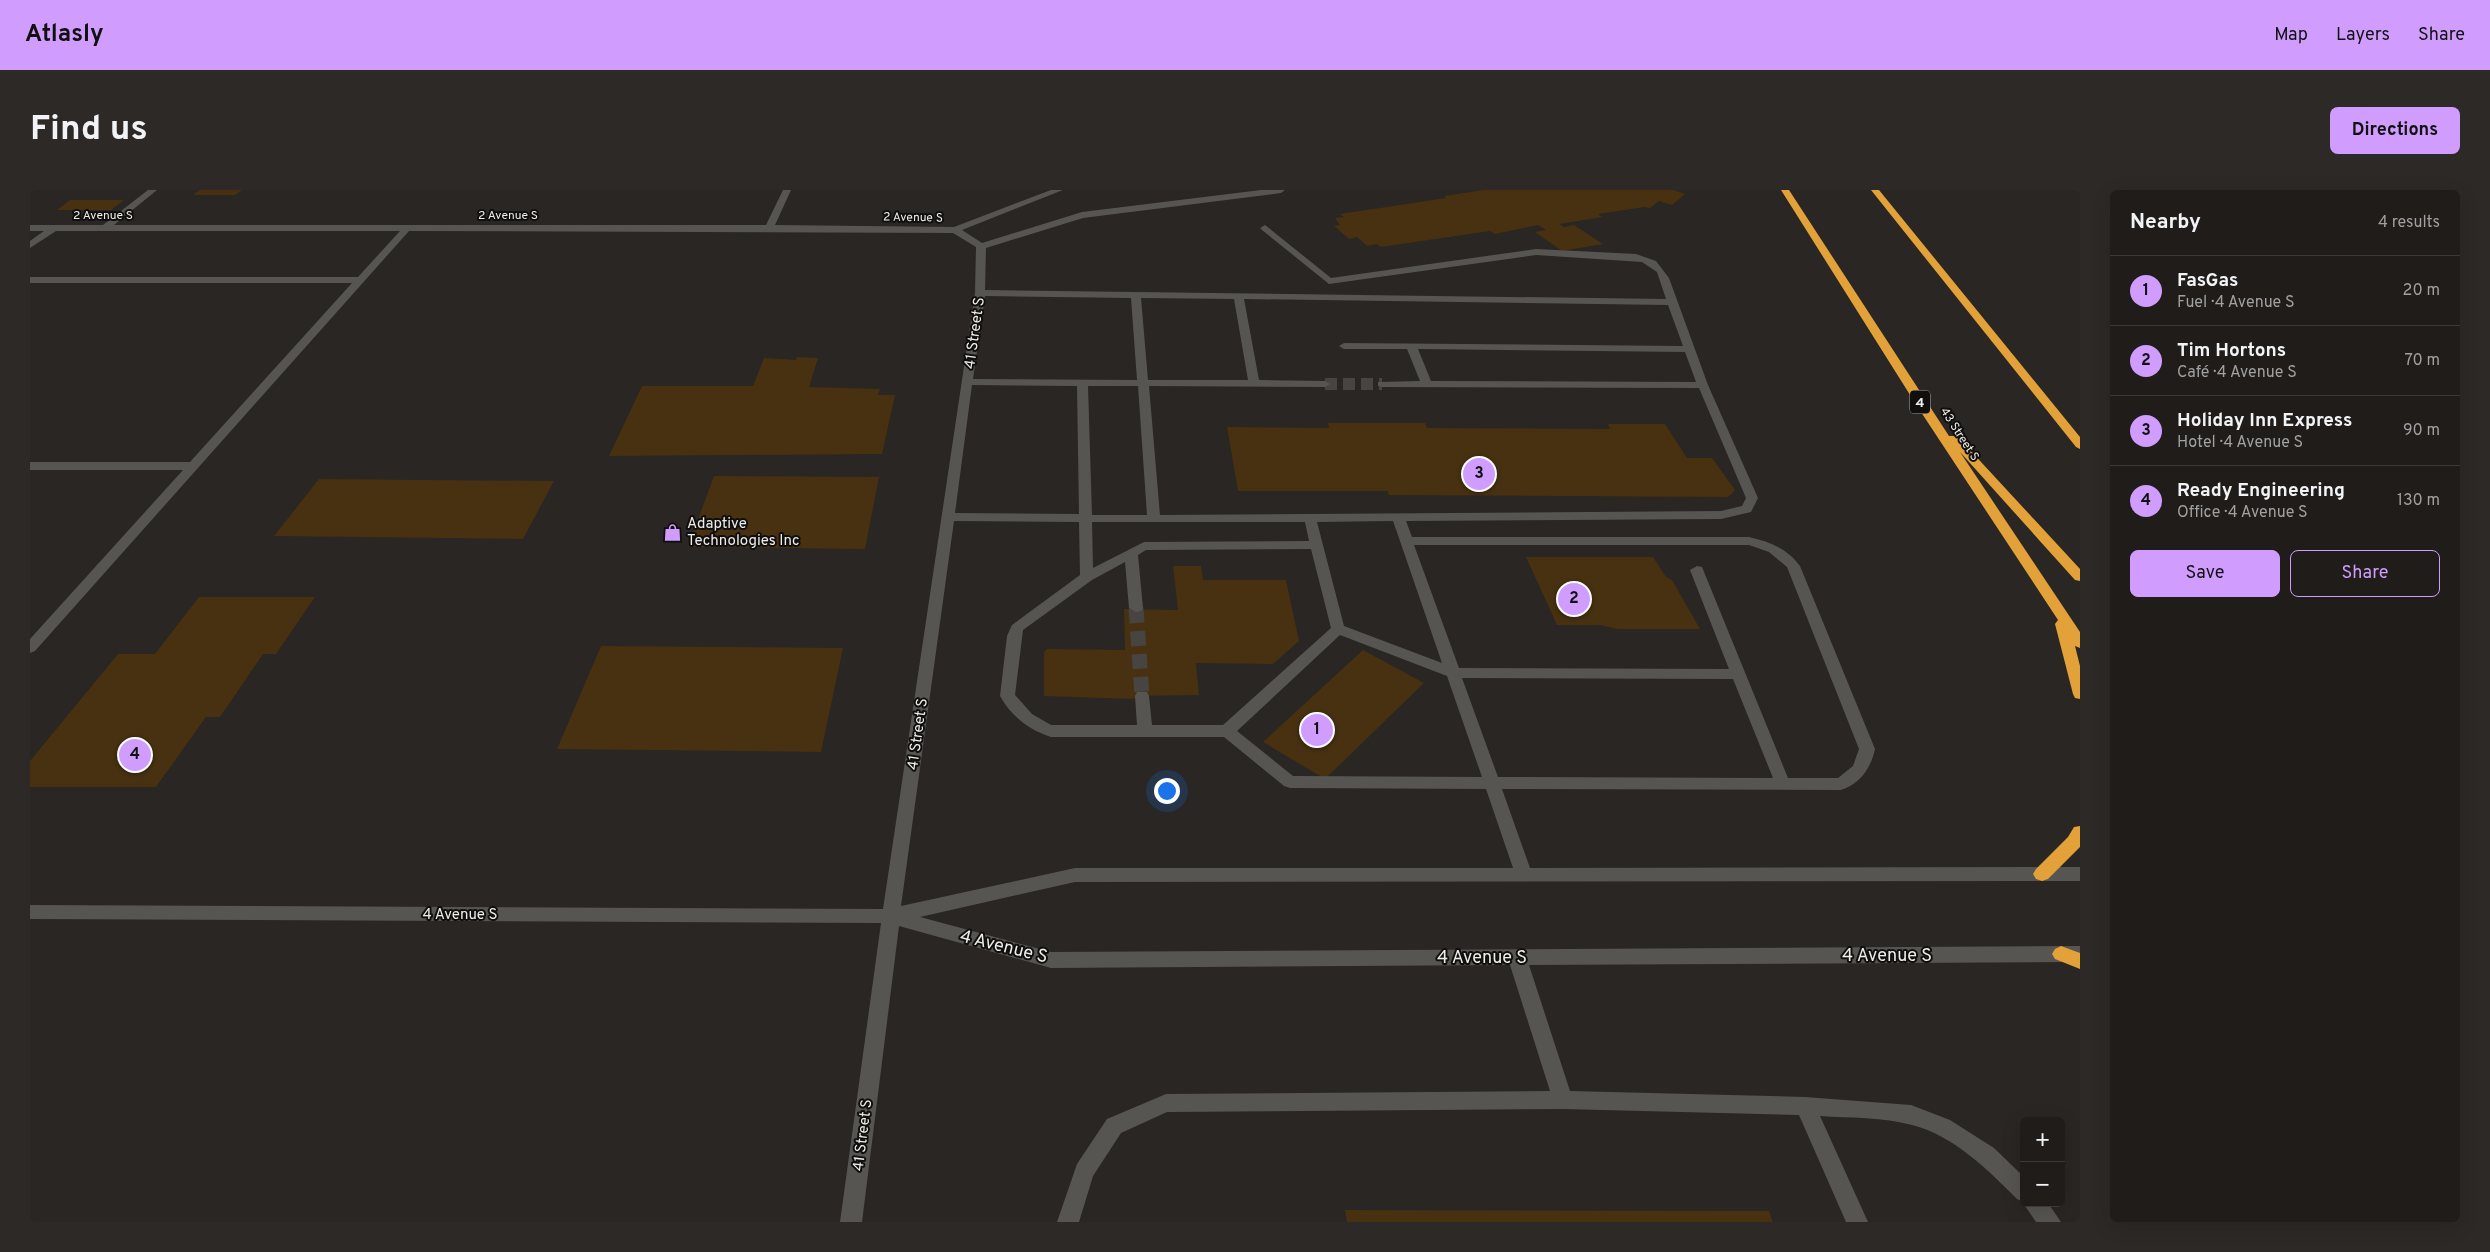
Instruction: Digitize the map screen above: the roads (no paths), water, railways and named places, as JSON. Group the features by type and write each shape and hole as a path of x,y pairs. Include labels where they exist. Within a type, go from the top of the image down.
{"highway":[{"name":"43 Street S","path":"1785,190 1923,406 2080,643"},
{"path":"1875,190 2080,445"},
{"path":"1923,406 2080,577"},
{"path":"2059,613 2080,694"},
{"path":"2042,874 2074,842 2080,832"},
{"path":"2061,954 2080,961"}],"street":[{"path":"104,228 154,190"},
{"path":"769,228 787,190"},
{"path":"955,230 1059,190"},
{"path":"981,246 1082,214 1281,190"},
{"name":"2 Avenue S","path":"30,228 769,228 955,230 981,246"},
{"path":"30,245 54,228"},
{"path":"30,648 407,228"},
{"path":"1265,228 1329,282 1335,298"},
{"name":"41 Street S","path":"851,1222 891,916 980,292 981,246"},
{"path":"948,517 1154,519 1720,515 1747,509 1752,498 1704,385 1659,266 1650,260 1636,257 1536,252 1329,282"},
{"path":"30,280 360,280"},
{"path":"980,292 1672,302"},
{"path":"1136,295 1154,519"},
{"path":"1238,296 1254,383"},
{"path":"1344,346 1690,349"},
{"path":"1412,346 1427,384"},
{"path":"967,382 1326,384"},
{"path":"1082,383 1087,577"},
{"path":"1382,384 1704,385"},
{"path":"30,466 193,466"},
{"path":"1398,517 1524,874"},
{"path":"1310,518 1338,629"},
{"path":"1317,545 1144,546 1087,577 1017,628 1014,636 1007,696 1030,723 1051,732 1227,732 1290,782 1840,784 1857,775 1865,762 1867,749 1793,566 1784,555 1769,546 1749,541 1406,541"},
{"path":"1131,553 1136,608"},
{"path":"1697,570 1783,784"},
{"path":"1338,629 1453,673 1738,674"},
{"path":"1227,732 1338,629"},
{"path":"1142,696 1145,732"},
{"name":"4 Avenue S","path":"30,912 891,916 1075,875 2080,874"},
{"name":"4 Avenue S","path":"891,916 1050,960 2080,954"},
{"path":"1517,957 1563,1100"},
{"path":"1068,1222 1084,1171 1114,1126 1166,1104 1563,1100 1805,1106 1872,1110 1911,1115 1944,1127 1988,1155 2020,1188"},
{"path":"1805,1106 1856,1222"},
{"path":"2037,1207 2050,1222"}],"tunnel":[{"path":"1325,384 1382,384"},
{"path":"1136,608 1142,696"}],"place":[{"name":"Holiday Inn Express","path":"1479,474"},
{"name":"Adaptive Technologies Inc","path":"673,532"},
{"name":"Tim Hortons","path":"1574,599"},
{"name":"FasGas","path":"1317,730"},
{"name":"Ready Engineering","path":"135,755"}]}
